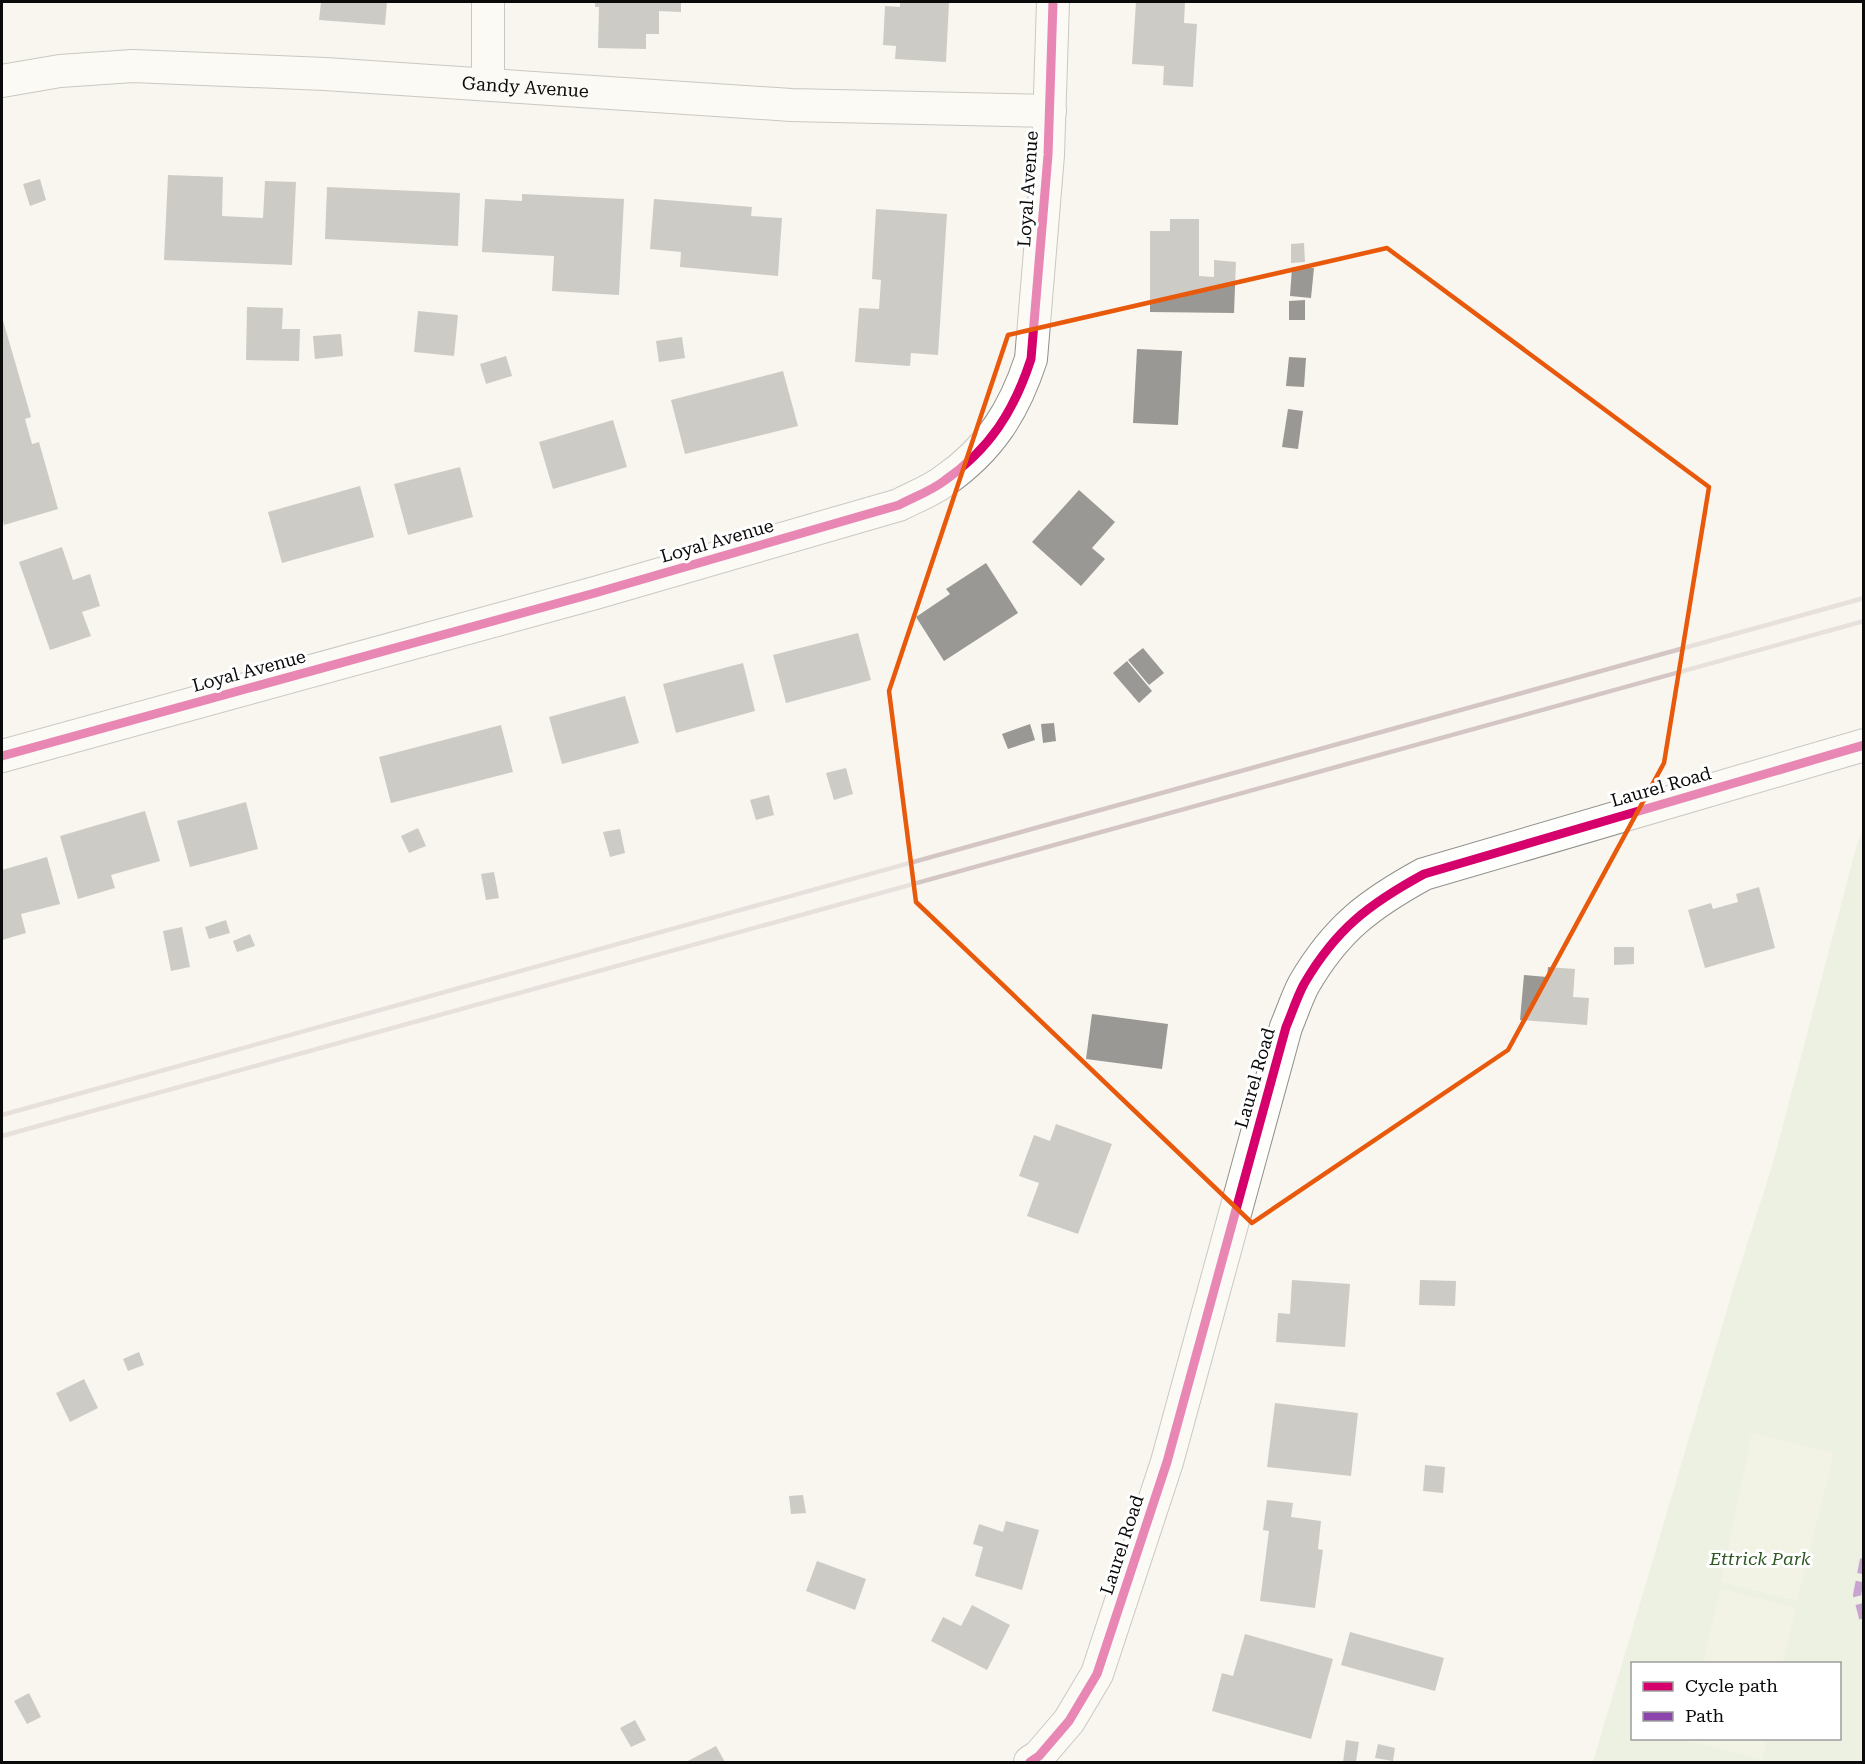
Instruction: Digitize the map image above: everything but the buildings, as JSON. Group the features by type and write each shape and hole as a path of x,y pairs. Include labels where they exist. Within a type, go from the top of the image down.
{"street":[{"path":"488,2 488,84"},
{"name":"Loyal Avenue","path":"2,756 651,577 899,505 943,482 975,457 1001,425 1021,389 1031,358 1048,155 1053,2"},
{"name":"Gandy Avenue","path":"2,81 60,71 133,66 325,74 791,105 1050,111"},
{"name":"Laurel Road","path":"1030,1762 1039,1756 1070,1721 1097,1674 1167,1462 1286,1027 1303,986 1327,949 1350,923 1385,895 1424,874 1863,745"}],"highlighted area":[{"path":"1387,248 1709,487 1664,763 1508,1050 1252,1223 916,902 889,691 1008,335"}],"green space":[{"name":"Ettrick Park","path":"1863,829 1863,1762 1593,1762 1737,1276 1773,1163 1856,848"},
{"path":"1752,1433 1834,1453 1797,1601 1721,1582"},
{"path":"1720,1589 1796,1608 1783,1662 1703,1662"},
{"path":"1685,1740 1767,1740 1762,1759"}],"railway":[{"path":"2,1115 1864,598"},
{"path":"2,1136 1864,621"}],"marked path":[{"path":"1864,1559 1857,1595 1864,1622"}],"cycle path":[{"path":"2,756 595,593 899,505 944,481 975,456 998,428 1017,395 1031,359 1048,155 1053,2"},
{"path":"1030,1762 1039,1756 1069,1721 1097,1674 1167,1462 1286,1027 1304,984 1329,948 1370,907 1424,874 1864,745"}]}
